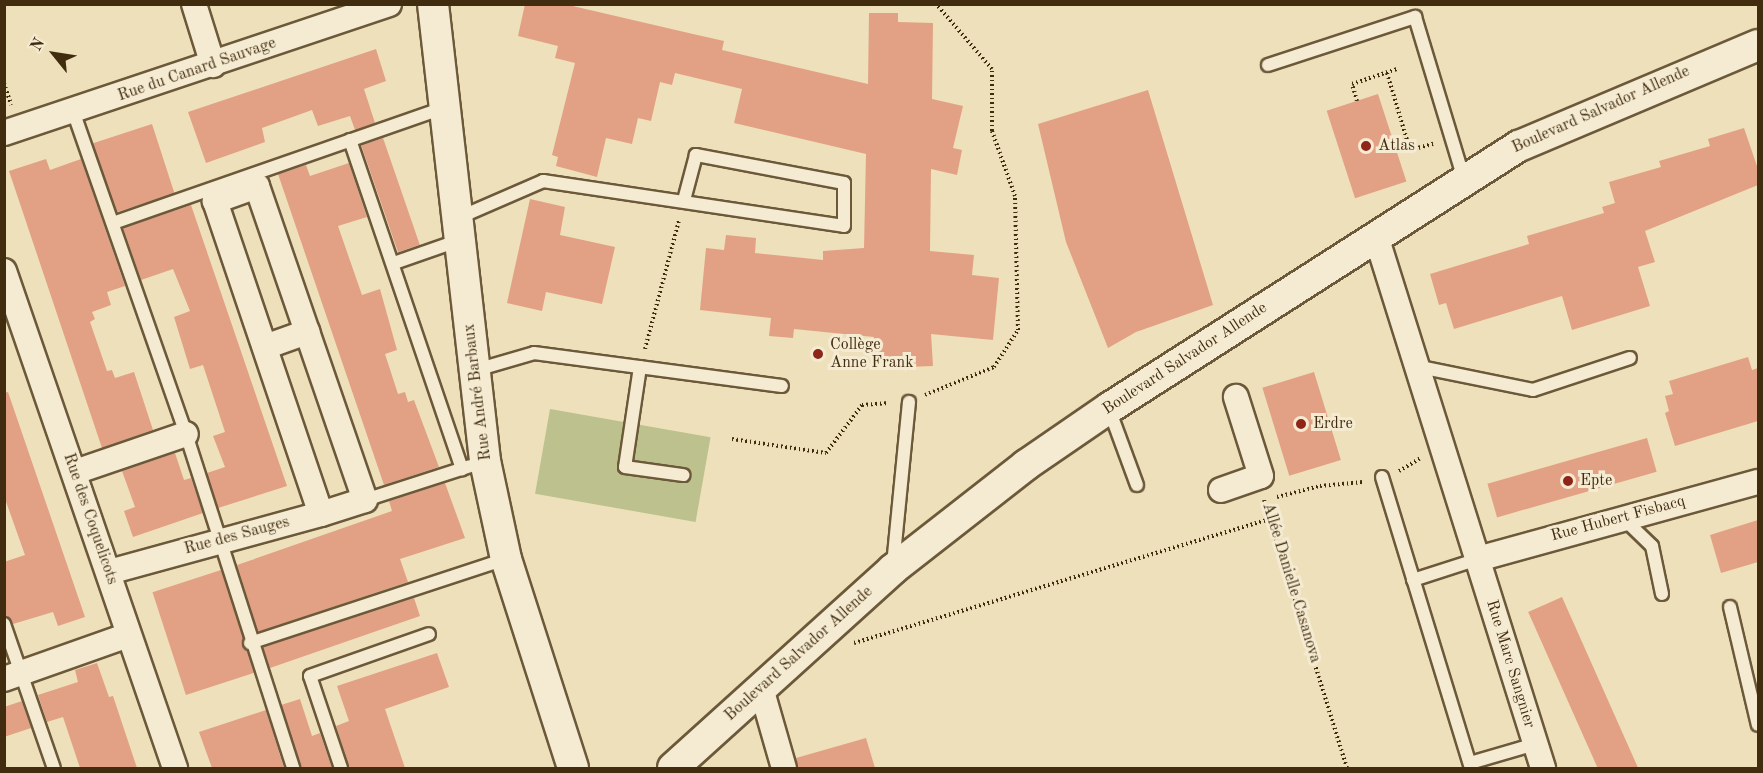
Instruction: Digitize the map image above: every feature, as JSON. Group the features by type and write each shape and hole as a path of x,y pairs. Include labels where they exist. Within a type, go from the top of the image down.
{"street":[{"path":"194,4 213,65"},
{"name":"Rue du Canard Sauvage","path":"4,133 213,65 389,4"},
{"name":"Rue André Barbaux","path":"433,4 475,370 474,465 573,768"},
{"name":"Boulevard Salvador Allende","path":"673,768 893,569 1026,465 1109,408 1464,179 1519,146 1758,45"},
{"path":"321,514 215,201 257,186 365,500"},
{"name":"Rue Marc Sangnier","path":"1376,236 1420,367 1543,768"},
{"name":"Rue des Coquelicots","path":"4,271 175,768"},
{"path":"265,347 308,332"},
{"path":"1221,490 1261,476 1236,397"},
{"path":"75,472 186,434"},
{"name":"Rue Hubert Fisbacq","path":"1478,559 1758,482"},
{"name":"Rue des Sauges","path":"109,572 365,500"},
{"path":"13,676 128,635"},
{"path":"761,688 784,768"}],"lane":[{"path":"1268,65 1415,17 1454,139 1464,179"},
{"path":"113,223 445,108"},
{"path":"73,111 222,540 250,643 293,768"},
{"path":"350,141 394,264 474,465 365,500"},
{"path":"394,264 543,181 684,200 844,226 844,183 696,155 684,200"},
{"path":"475,370 534,353 782,386"},
{"path":"1420,367 1533,390 1630,358"},
{"path":"640,367 625,467 682,475"},
{"path":"893,569 909,402"},
{"path":"1109,408 1137,485"},
{"path":"1382,477 1471,766 1535,744"},
{"path":"1623,518 1652,546 1662,594"},
{"path":"250,643 506,559"},
{"path":"1413,579 1478,559"},
{"path":"1730,607 1758,725"},
{"path":"4,624 13,676 54,768"},
{"path":"341,768 310,676 429,634"}],"path":[{"path":"732,439 826,453 862,405 909,402 994,367 1018,330 1015,196 992,131 992,69 936,4"},
{"path":"1356,101 1352,84 1397,69"},
{"path":"1387,73 1410,150 1454,139"},
{"path":"640,367 684,200"},
{"path":"1264,500 1382,477 1407,468 1443,443"},
{"name":"Allée Danielle Casanova","path":"1261,476 1264,500 1347,768"},
{"path":"876,637 1270,519"}],"green space":[{"path":"550,409 711,437 696,522 535,494"}],"building":[{"path":"525,4 564,4 724,41 722,50 868,84 869,13 898,13 898,22 933,23 932,99 963,106 953,148 962,150 957,175 931,169 930,251 974,255 972,275 999,278 993,340 931,334 933,366 908,367 907,359 872,356 874,337 794,329 793,338 769,336 771,318 700,310 706,248 724,250 726,235 756,238 755,253 823,260 823,251 864,248 866,154 734,123 742,89 675,73 672,85 660,82 651,121 638,118 632,144 606,138 597,177 556,166 558,157 552,155 575,63 555,58 558,46 518,36"},
{"path":"376,49 386,81 364,89 375,123 355,130 350,116 318,126 312,110 262,128 265,142 206,163 188,112"},
{"path":"1148,90 1213,305 1136,332 1108,348 1066,242 1038,124"},
{"name":"Atlas","path":"1378,94 1406,181 1355,198 1327,111"},
{"path":"152,124 175,193 116,213 93,143"},
{"path":"1744,128 1758,169 1758,185 1645,231 1655,262 1638,267 1650,306 1572,330 1562,296 1454,329 1446,303 1439,305 1430,274 1529,244 1527,236 1604,213 1602,207 1615,203 1609,182 1661,167 1659,161 1710,146 1708,139"},
{"path":"383,138 420,245 398,252 361,145"},
{"path":"46,159 50,170 81,159 125,286 107,292 111,305 92,312 95,319 90,322 107,371 112,370 115,378 134,372 153,430 102,448 9,171"},
{"path":"349,163 367,217 338,226 362,295 380,289 397,350 385,354 398,394 405,392 408,402 414,400 439,467 384,485 278,174 306,165 310,176"},
{"path":"530,199 565,207 560,235 615,247 602,304 546,292 542,311 507,303"},
{"path":"191,205 287,486 218,508 207,473 225,467 213,436 225,432 203,365 190,369 174,317 190,311 173,269 141,280 123,228"},
{"path":"1748,357 1752,370 1758,368 1758,421 1675,446 1665,413 1669,411 1665,396 1673,394 1669,381"},
{"name":"Erdre","path":"1314,372 1341,460 1289,476 1262,388"},
{"path":"8,392 85,617 58,626 53,612 13,624 4,616 4,562 25,555 4,496 4,393"},
{"name":"Epte","path":"1647,438 1657,472 1497,517 1487,484"},
{"path":"175,453 184,480 191,478 203,513 133,537 124,511 135,507 122,471"},
{"path":"445,483 465,538 400,559 408,582 258,632 237,565 392,511 389,501"},
{"path":"1758,520 1758,562 1721,573 1710,535"},
{"path":"221,570 254,673 186,695 153,592"},
{"path":"1562,597 1638,768 1598,768 1528,612"},
{"path":"414,598 420,616 270,668 263,647"},
{"path":"437,653 449,687 385,709 405,768 349,768 336,726 349,721 337,686"},
{"path":"97,663 109,697 113,696 137,768 80,768 63,717 47,722 38,695 78,682 75,670"},
{"path":"300,699 312,736 320,733 332,768 301,768 281,705"},
{"path":"22,701 31,728 4,737 4,707"},
{"path":"266,710 284,768 212,768 199,732"},
{"path":"866,738 875,768 798,768 796,758"}],"place":[{"name":"Atlas","path":"1366,146"},
{"name":"Collège Anne Frank","path":"818,354"},
{"name":"Erdre","path":"1301,424"},
{"name":"Epte","path":"1568,481"}]}
